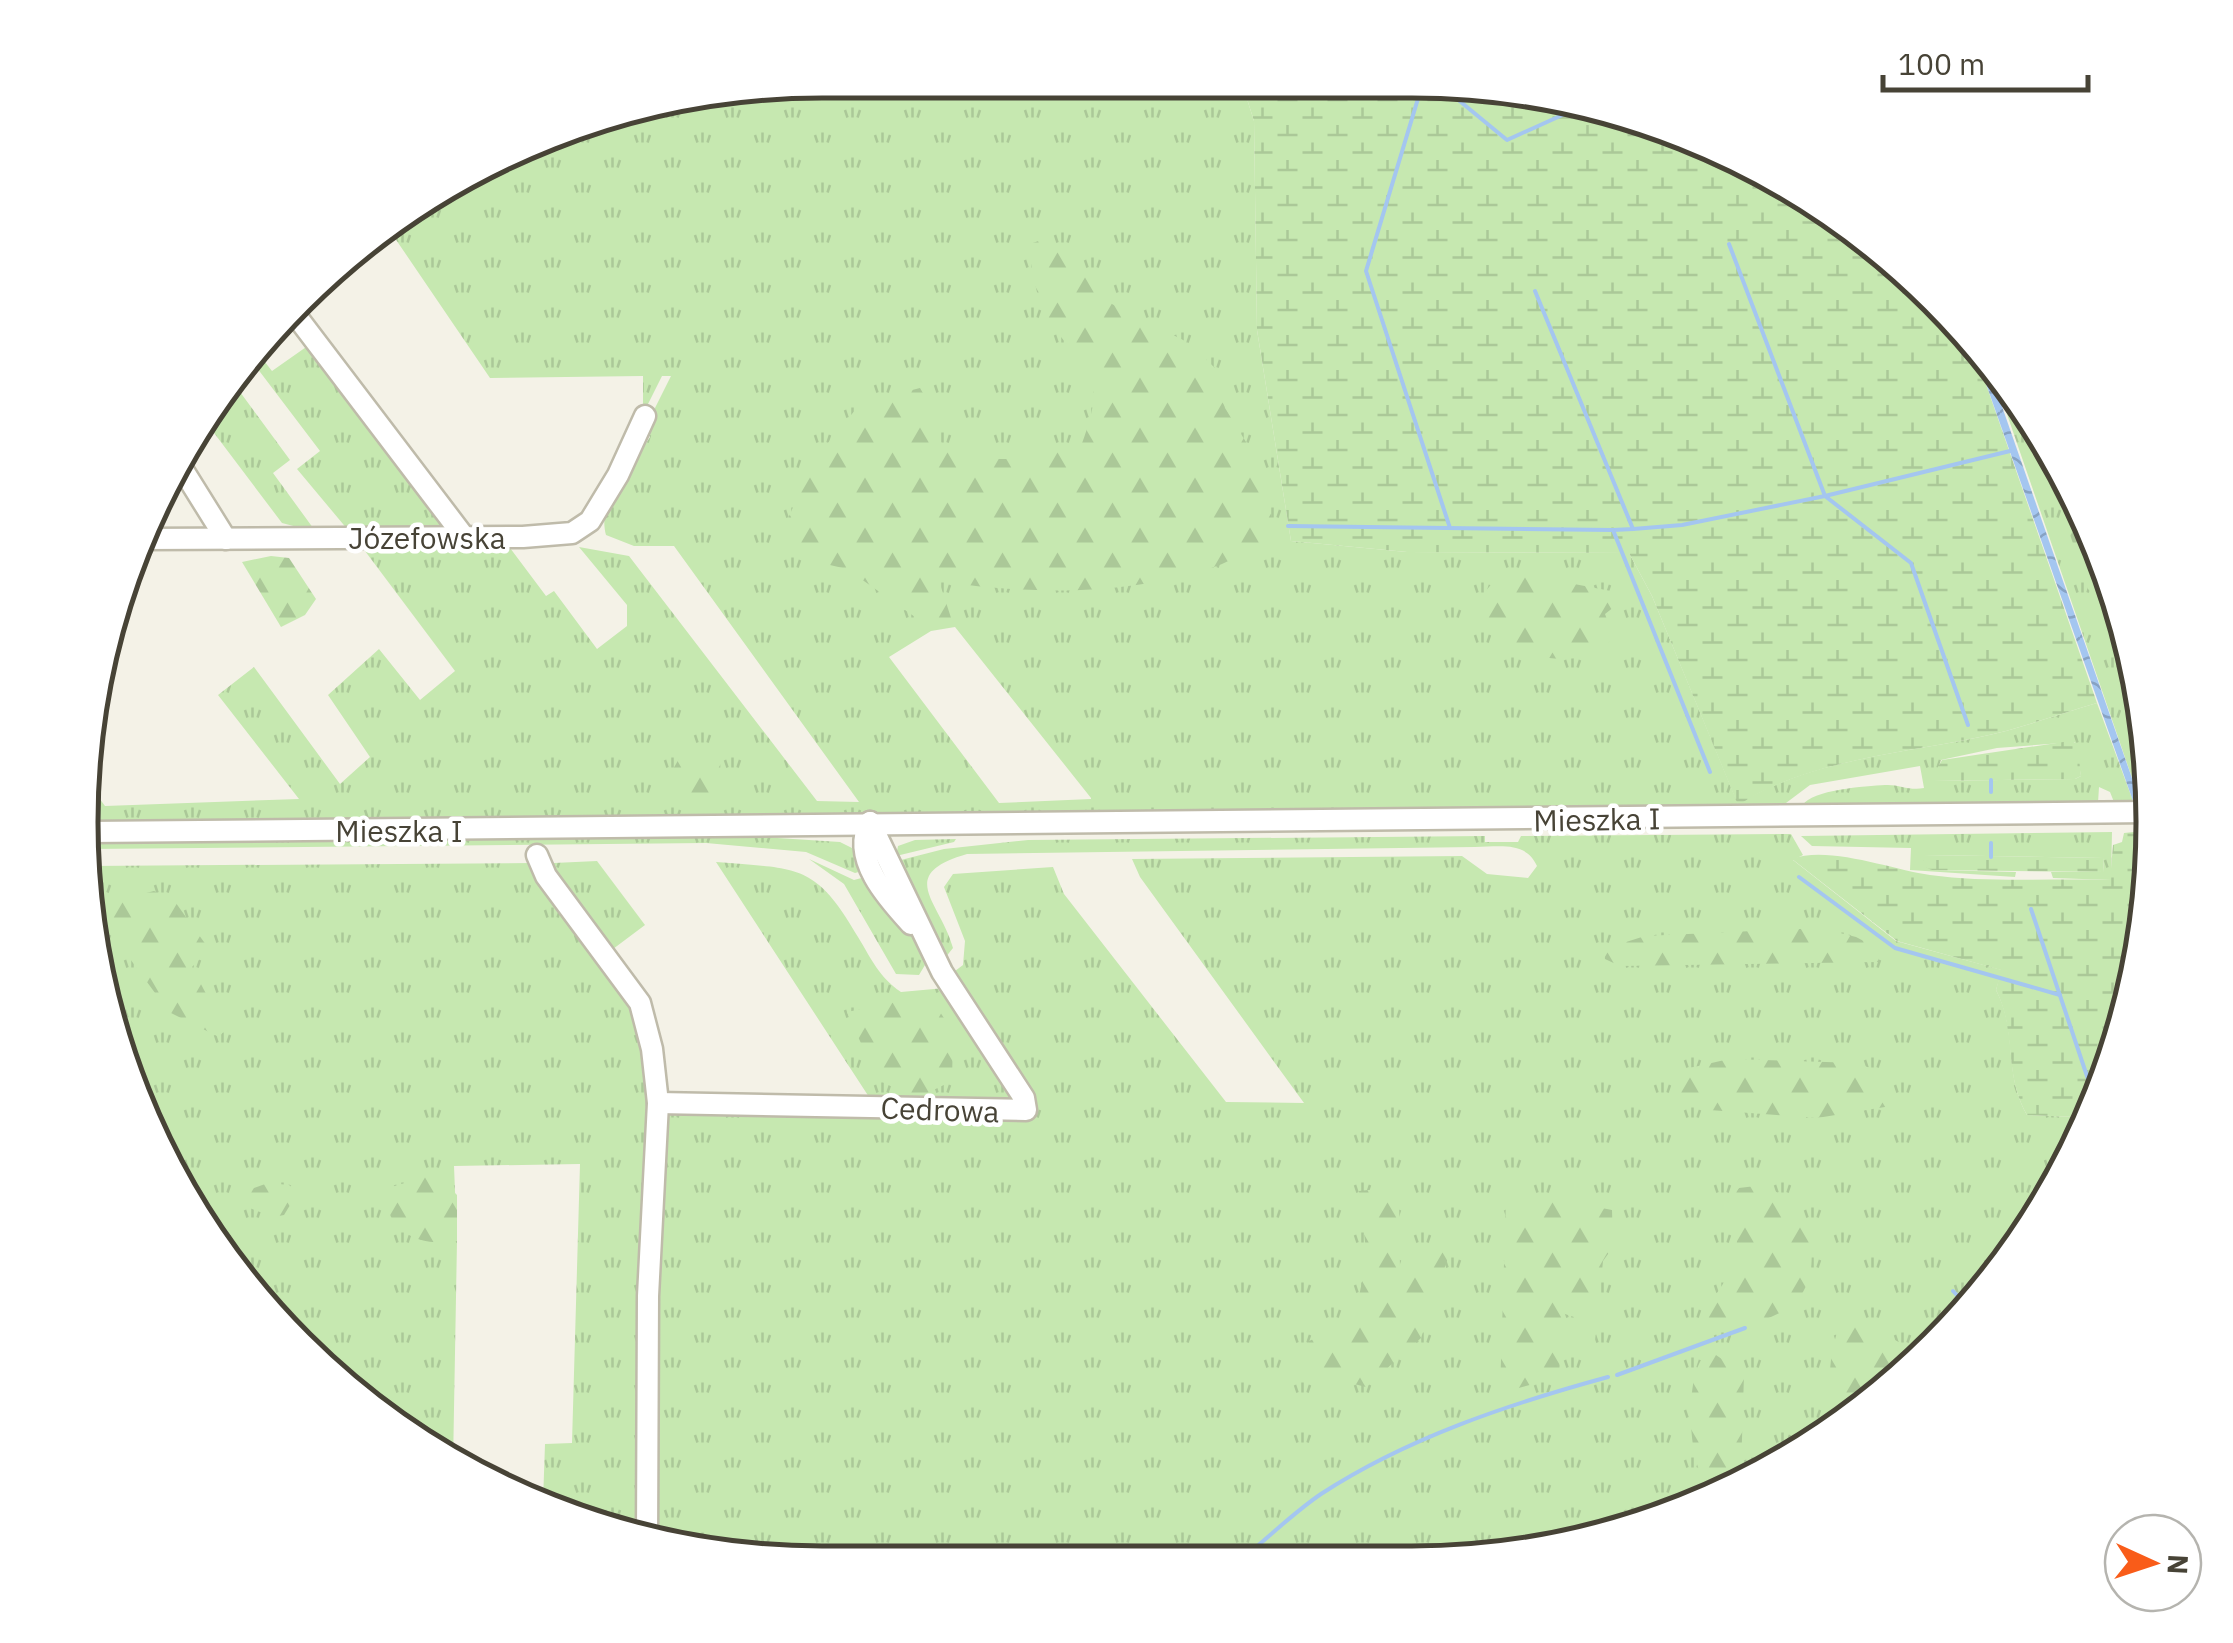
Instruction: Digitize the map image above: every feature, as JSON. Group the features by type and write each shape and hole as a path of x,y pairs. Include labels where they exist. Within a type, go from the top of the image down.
{"street":[{"path":"300,321 465,538"},
{"name":"Józefowska","path":"155,539 562,534 582,527 599,510 645,416"},
{"path":"186,474 226,538"},
{"name":"Mieszka I","path":"875,837 1044,824 2136,813"},
{"name":"Mieszka I","path":"98,832 709,826 774,836 875,837 1044,824"},
{"name":"Cedrowa","path":"658,1103 1026,1110 1024,1098 926,942 871,871 875,837"},
{"name":"Cedrowa","path":"875,837 926,942"},
{"path":"537,855 546,876 640,1003 652,1049 658,1103 648,1296 647,1524"}],"green space":[{"path":"1247,98 1254,121 1257,330 1291,541 1407,552 1629,553 1652,596 1738,804 1795,777 1825,768 1995,734 2097,703 2133,801 2114,802 2110,792 2099,787 2098,803 1803,805 1827,792 1853,788 1924,788 1920,766 1810,785 1782,806 98,821 99,797 105,806 299,799 218,695 254,667 340,784 370,757 328,695 379,649 420,700 455,671 356,539 507,544 546,596 554,591 597,649 627,626 627,605 579,547 629,556 817,801 859,802 674,546 634,546 606,535 604,522 611,496 650,437 645,428 671,376 662,376 643,414 643,376 490,378 394,237 459,194 501,172 589,136 680,111 774,99","holes":["955,627 1091,798 999,803 889,657 931,631","2075,742 2081,776 2075,779 1934,781 1941,760 1997,748"]},
{"path":"1247,98 1459,99 1553,111 1599,122 1689,153 1774,194 1814,220 1889,277 1956,344 1984,379 2097,703 1995,734 1825,768 1738,805 1652,596 1629,553 1407,552 1291,541 1257,330 1254,121"},
{"path":"1044,239 1080,262 1108,302 1189,343 1216,369 1225,408 1262,468 1275,533 1222,564 1181,577 1112,588 1007,589 939,581 954,627 922,622 847,569 800,558 781,535 813,461 861,403 920,388 935,414 939,441 972,456 1008,459 1081,446 1093,404 1093,389 1084,366 1041,305 1027,245"},
{"path":"309,345 450,528 348,530 297,469 320,451 257,368 264,360 272,371"},
{"path":"240,391 290,460 273,473 316,532 282,523 212,431"},
{"path":"2005,407 2058,496 2097,589 2122,680 2134,785"},
{"path":"2059,501 2102,604 2088,589"},
{"path":"271,556 289,558 316,599 305,615 281,627 242,562"},
{"path":"1522,574 1611,591 1619,603 1605,614 1613,637 1591,655 1577,658 1496,651 1481,597 1493,582"},
{"path":"2077,743 2081,776 2075,779 1934,781 1932,777 1942,760"},
{"path":"706,744 719,753 720,776 715,787 702,806 672,801 666,782 681,755"},
{"path":"2112,832 2111,880 2053,878 2051,872 2104,872 2103,858 1924,855 1932,870 2016,872 2015,877 1910,870 1911,848 1812,846 1801,836"},
{"path":"2136,832 2122,963 2097,1054 2072,1117 2027,1115 2015,1084 2006,1021 1996,990 2001,970 1897,941 1792,859 1824,855 1915,872 1997,880 2110,880 2113,845 2122,842 2124,833"},
{"path":"700,833 840,842 852,848 866,870 855,873 806,852 706,843 99,849 98,841"},
{"path":"1791,834 1803,855 1793,860 1896,941 2002,970 1996,990 2007,1021 2015,1084 2027,1115 2072,1117 2039,1184 1956,1299 1889,1366 1814,1423 1732,1471 1599,1521 1506,1539 1412,1546 774,1544 680,1532 634,1521 543,1490 545,1444 572,1443 580,1164 454,1166 457,1241 453,1445 381,1396 310,1333 247,1262 194,1184 153,1099 122,1009 111,963 99,869 99,866 533,863 637,1010 652,1094 869,1097 716,862 785,869 816,882 829,895 877,968 901,992 945,988 1034,1110 1035,1103 955,971 963,965 965,941 944,887 953,874 1053,867 1064,894 1226,1102 1304,1103 1140,877 1132,859 1462,856 1487,874 1528,878 1537,866 1526,852 1503,846 967,854 945,862 928,881 928,891 953,948 945,958 897,861 944,849 1028,840 1485,836 1485,842 1518,842 1521,836"},
{"path":"956,839 896,856 898,846 915,840"},
{"path":"1924,855 2103,858 2104,872 1932,870 1924,867"},
{"path":"809,859 854,880 869,876 922,950 925,965 919,975 896,974 844,884"},
{"path":"597,861 645,925 613,949 648,996 644,1001 552,874 554,863"},
{"path":"154,891 173,899 209,949 192,967 225,1030 219,1037 169,1012 105,925 103,904"},
{"path":"1820,928 1856,937 1877,948 1879,962 1620,966 1605,959 1604,949 1645,936"},
{"path":"929,995 953,1032 952,1081 915,1099 877,1079 847,1012"},
{"path":"1729,1059 1858,1063 1888,1076 1891,1106 1817,1118 1696,1109 1676,1088 1681,1070"},
{"path":"428,1176 444,1182 457,1195 457,1241 417,1239 397,1226 390,1215 388,1188"},
{"path":"268,1183 289,1185 298,1192 284,1215 273,1217 239,1204 235,1195"},
{"path":"1764,1185 1789,1201 1803,1219 1812,1260 1805,1288 1788,1308 1769,1318 1706,1334 1699,1329 1702,1320 1735,1259 1737,1230 1732,1195 1739,1188"},
{"path":"1399,1187 1400,1271 1430,1247 1445,1221 1455,1237 1421,1338 1366,1387 1319,1375 1307,1342 1354,1320 1367,1258 1359,1191"},
{"path":"1550,1198 1612,1210 1613,1247 1603,1261 1595,1341 1591,1347 1583,1320 1562,1313 1559,1377 1500,1393 1506,1200"},
{"path":"1857,1302 1867,1331 1895,1340 1907,1349 1835,1408 1828,1390 1832,1350 1844,1308"},
{"path":"1710,1351 1744,1374 1741,1466 1730,1472 1701,1474 1693,1447 1692,1390 1702,1359"}],"water":[{"path":"1984,379 2000,401 2134,785 2133,801"}],"waterway":[{"path":"1418,98 1366,271 1450,528"},
{"path":"1457,99 1507,140 1565,114"},
{"path":"1633,529 1682,525 1825,496 1729,244"},
{"path":"1535,291 1633,529 1613,530"},
{"path":"1825,496 2010,451"},
{"path":"1825,496 1911,563 1968,725"},
{"path":"1288,526 1613,530 1710,772"},
{"path":"1991,780 1991,792"},
{"path":"1991,843 1991,857"},
{"path":"1799,877 1895,948 2060,995"},
{"path":"2031,909 2088,1078"},
{"path":"1953,1291 1958,1296"},
{"path":"1617,1375 1745,1328"},
{"path":"1257,1546 1321,1494 1423,1439 1496,1411 1608,1377"}]}
